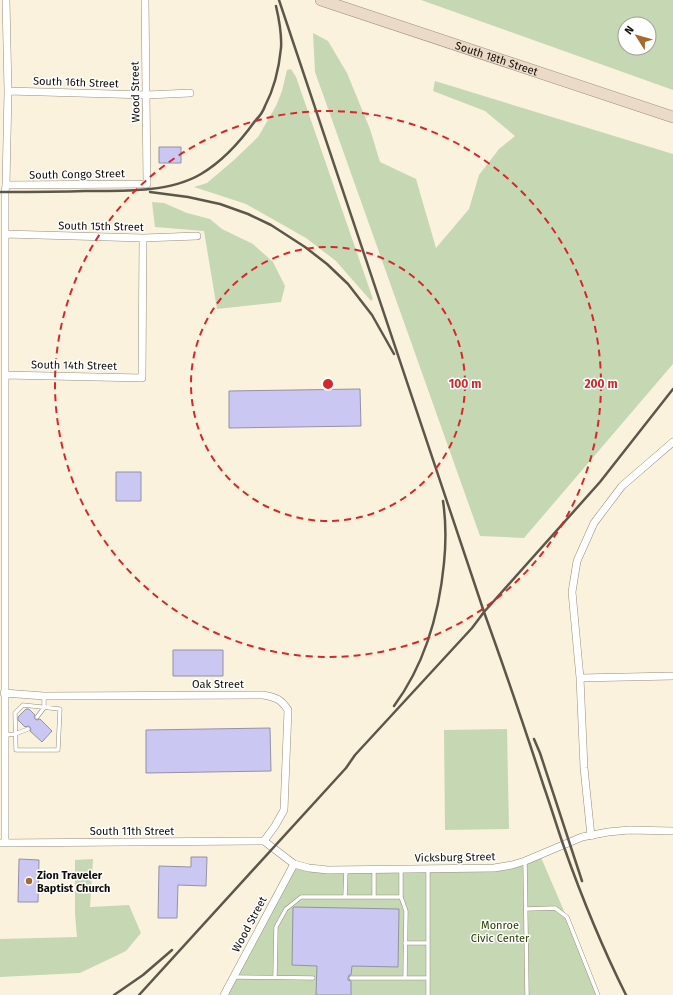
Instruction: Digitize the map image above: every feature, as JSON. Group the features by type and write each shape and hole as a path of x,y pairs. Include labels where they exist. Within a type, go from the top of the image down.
{"main road":[{"name":"South 18th Street","path":"321,0 673,117"}],"street":[{"path":"2,844 2,738 4,693 3,498 5,192 8,91 6,0"},
{"name":"Wood Street","path":"145,0 147,184"},
{"name":"South 16th Street","path":"8,91 146,95 190,93"},
{"name":"South Congo Street","path":"6,185 147,184"},
{"name":"South 15th Street","path":"5,234 143,238 197,236"},
{"name":"South 14th Street","path":"5,375 142,378 143,238"},
{"path":"590,836 584,768 580,678 572,592 577,561 594,523 622,486 673,442"},
{"path":"580,678 673,676"},
{"name":"Oak Street","path":"4,693 44,696 263,695 273,697 283,702 288,710 284,810 264,841"},
{"name":"Vicksburg Street","path":"264,841 294,864 309,868 346,870 494,868 525,861 582,837 630,830 673,832"},
{"name":"South 11th Street","path":"2,844 264,841"},
{"name":"Wood Street","path":"224,995 294,864"}],"lane":[{"path":"37,717 44,708 44,696"},
{"path":"23,705 60,709 58,750 16,750 15,734 15,713 23,705"},
{"path":"2,738 28,729"},
{"path":"525,861 527,995"},
{"path":"374,869 374,897"},
{"path":"401,869 400,897 406,911 405,978"},
{"path":"428,869 428,995"},
{"path":"345,897 346,870"},
{"path":"274,978 276,927 286,909 301,897 400,897"},
{"path":"526,909 555,908 567,917 598,995"},
{"path":"406,943 428,943"},
{"path":"234,978 313,978"},
{"path":"351,978 428,978"}],"green space":[{"path":"421,0 673,0 673,90"},
{"path":"313,33 328,41 347,73 370,129 380,162 416,179 436,248 469,209 479,175 499,149 515,136 485,111 433,91 435,81 673,154 673,364 524,538 480,536 315,72"},
{"path":"291,69 296,77 373,299 371,301 336,261 306,238 246,204 194,187 207,183 258,137 276,106 282,91 287,70"},
{"path":"152,202 164,203 187,213 210,219 222,229 253,244 273,262 285,286 281,302 217,309 204,231 155,227"},
{"path":"507,729 509,829 445,830 444,730"},
{"name":"Monroe Civic Center","path":"540,855 600,995 224,995 294,864 309,868 494,868"},
{"path":"93,859 90,907 129,905 141,933 126,951 80,973 0,977 0,939 77,937 75,914 75,860"}],"building":[{"path":"159,147 181,147 181,163 159,163"},
{"path":"360,389 361,426 229,428 229,391"},
{"path":"116,472 141,472 141,501 116,501"},
{"path":"173,650 223,650 223,676 173,676"},
{"path":"26,709 29,709 35,715 35,719 40,719 52,731 42,742 30,731 30,727 25,727 18,720 18,717"},
{"path":"270,728 271,771 146,773 146,730"},
{"path":"191,857 207,857 206,886 178,885 177,918 158,918 159,866 191,867"},
{"name":"Zion Traveler Baptist Church","path":"19,859 39,860 38,902 18,902"},
{"path":"294,907 399,909 398,967 352,966 351,975 349,975 348,978 348,980 351,981 351,995 316,995 317,966 292,965"}],"railway":[{"path":"279,0 564,847 593,922 626,995"},
{"path":"0,192 144,190 174,185 188,180 209,169 224,157 243,136 262,112 271,93 281,48 281,32 276,6"},
{"path":"150,192 188,197 220,204 248,214 271,225 305,247 327,264 348,284 372,315 394,354"},
{"path":"139,995 346,768 355,755 472,628 484,612 600,482 673,389"},
{"path":"394,706 405,690 422,656 434,620 442,582 445,555 443,501"},
{"path":"534,739 540,753 582,881"},
{"path":"114,995 143,975 172,950"}],"place":[{"name":"Zion Traveler Baptist Church","path":"29,881"}]}
